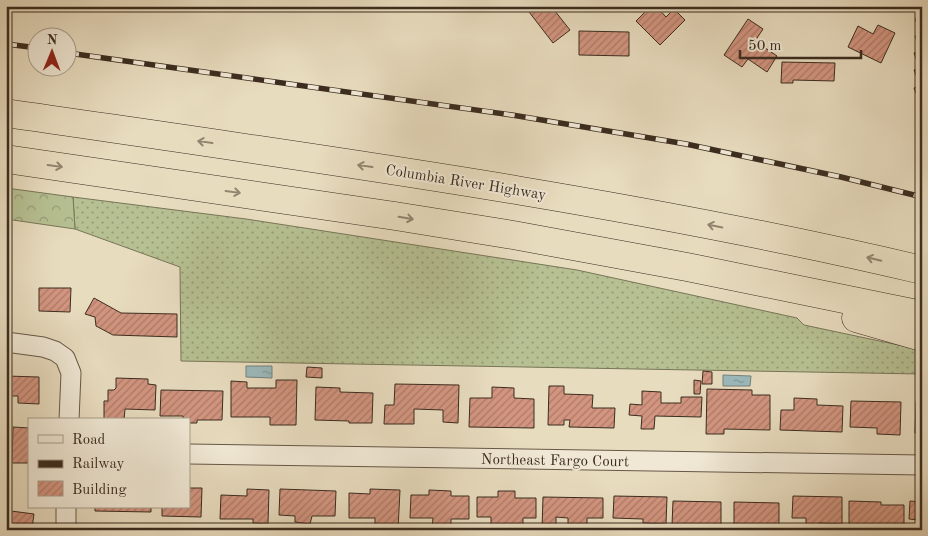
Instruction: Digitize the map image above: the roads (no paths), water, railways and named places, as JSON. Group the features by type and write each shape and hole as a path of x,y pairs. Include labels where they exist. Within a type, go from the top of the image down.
{"highway":[{"name":"Columbia River Highway","path":"6,113 522,190 812,245 922,270"},
{"path":"6,159 395,216 574,246 846,316 917,325"}],"street":[{"path":"6,342 43,347 55,351 65,358 70,373 69,418"},
{"name":"Northeast Fargo Court","path":"190,454 922,465"},
{"path":"66,508 66,530"}],"water":[{"path":"246,366 272,366 272,378 246,377"},
{"path":"723,375 751,376 750,386 723,386"}],"railway":[{"path":"6,44 28,47"},
{"path":"78,54 512,115 686,144 841,177 922,197"}]}
